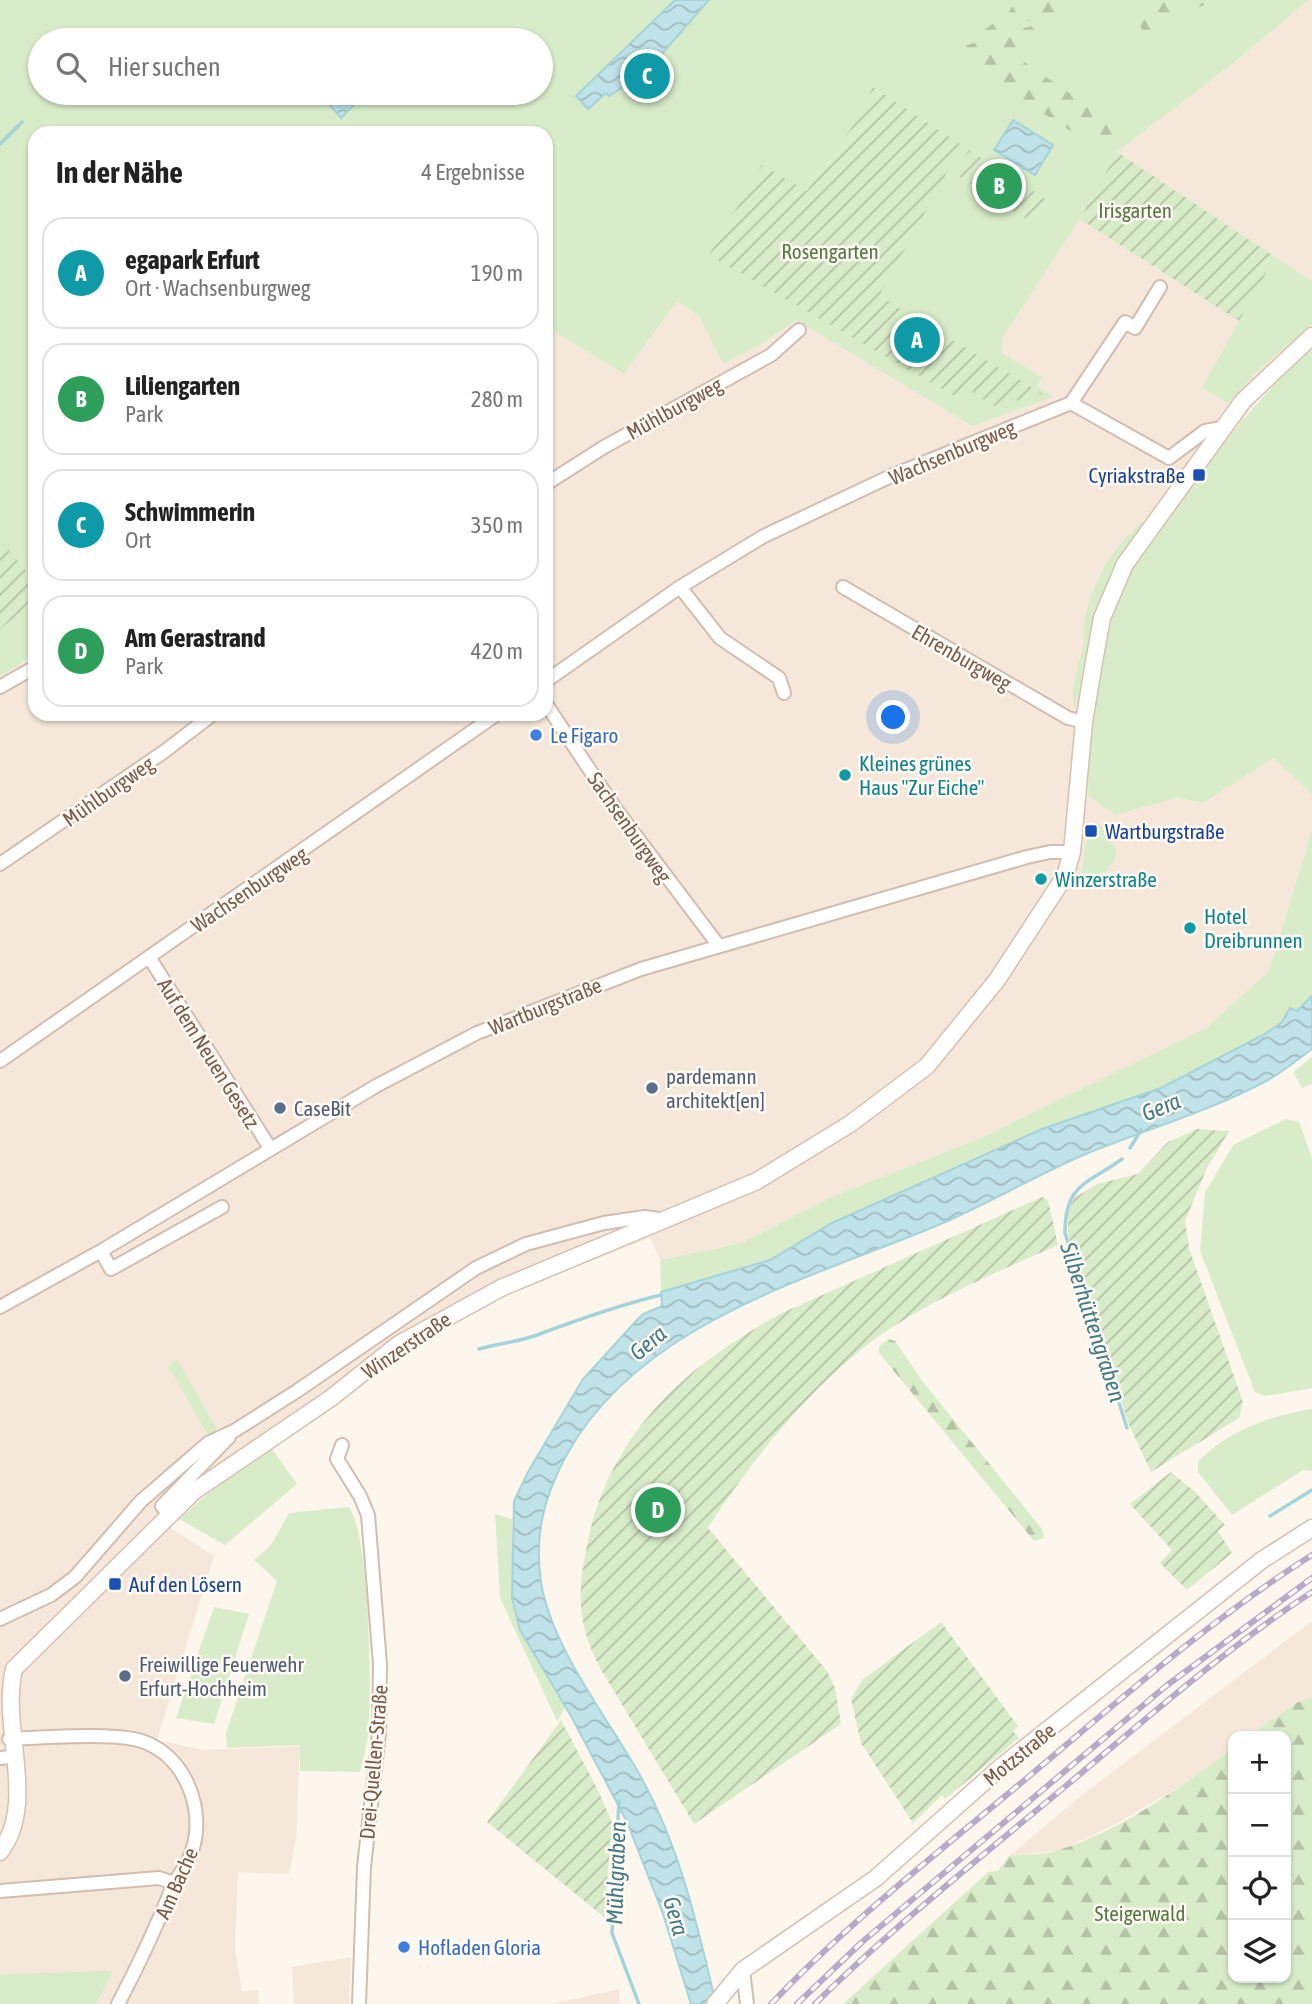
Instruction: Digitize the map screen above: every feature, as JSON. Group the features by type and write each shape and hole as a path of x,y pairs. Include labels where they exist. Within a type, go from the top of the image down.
{"street":[{"path":"1160,287 1135,328 1125,323 1071,403 1170,458 1205,432 1222,428 1243,401 1312,336"},
{"name":"Mühlburgweg","path":"553,480 604,447 771,355 799,330"},
{"name":"Wachsenburgweg","path":"553,671 680,587 764,536 891,476 1071,403"},
{"name":"Winzerstraße","path":"9,1739 8,1692 14,1669 193,1492 331,1398 399,1344 435,1322 558,1263 668,1220 757,1181 804,1154 927,1066 997,981 1065,876 1072,852 1084,722 1102,618 1113,590 1142,538 1222,428"},
{"path":"680,587 720,638 779,678 784,693"},
{"name":"Ehrenburgweg","path":"843,587 1068,718 1084,722"},
{"path":"0,687 28,671"},
{"name":"Sachsenburgweg","path":"553,715 615,808 719,946"},
{"name":"Mühlburgweg","path":"0,864 165,751 204,721"},
{"name":"Wachsenburgweg","path":"0,1061 487,721"},
{"name":"Wartburgstraße","path":"0,1307 101,1251 376,1086 477,1033 641,968 1027,857 1072,852"},
{"name":"Auf dem Neuen Gesetz","path":"149,957 270,1148"},
{"path":"101,1251 111,1269 222,1206"},
{"name":"Winzerstraße","path":"169,1514 162,1506 234,1432 425,1301 501,1254 526,1244 604,1223 645,1217 668,1220"},
{"name":"Winzerstraße","path":"0,1619 51,1595 75,1577 141,1501 208,1443 234,1432"},
{"name":"Drei-Quellen-Straße","path":"342,1445 337,1459 360,1496 368,1515 380,1664 379,1733 363,1867 359,2004"},
{"name":"Motzstraße","path":"715,2004 743,1970 876,1878 1002,1766 1262,1560 1312,1528"},
{"name":"Am Bache","path":"9,1739 79,1737 146,1742 163,1754 184,1779 197,1806 198,1822 192,1851 183,1873 174,1882 152,1938 118,2004"},
{"path":"0,1852 15,1825 16,1801 5,1758 9,1739"},
{"path":"0,1891 159,1878 174,1882"},
{"path":"743,1970 747,2004"}],"shaded area":[{"path":"1312,0 1312,281 1117,152 1231,65"},
{"path":"1080,219 1239,321 1203,388 1228,403 1259,370 1312,324 1312,349 1265,391 1245,416 1096,798 1115,815 1178,798 1203,803 1274,758 1312,795 1312,830 1269,971 1206,1028 983,1137 836,1195 741,1243 660,1260 650,1238 505,1294 404,1349 335,1403 210,1491 169,1527 214,1556 157,1740 203,1750 300,1746 296,1839 289,1874 238,1872 235,1948 242,1991 258,1990 259,2004 0,2004 0,676 28,659 28,721 553,721 553,331 624,374 677,300 699,316 723,364 762,344 796,319 972,426 1054,397 1038,386 1042,377 1002,353 1003,337"},
{"path":"1312,1621 1312,1698 1298,1702 1255,1731 1228,1731 1228,1752 1187,1782 1116,1824 1061,1850 1009,1856 1082,1795"},
{"path":"351,1957 349,2004 294,2004 292,1967"},
{"path":"619,1989 620,2004 552,2004"}],"green space":[{"path":"0,0 1309,0 1231,65 1117,152 1312,281 1312,324 1259,370 1228,403 1202,388 1239,321 1080,219 1003,337 1002,353 1042,377 1038,386 1054,397 972,426 796,320 762,344 723,364 699,316 677,301 624,374 553,331 553,126 28,126 28,659 0,676"},
{"path":"1017,0 1074,0 1040,24 1032,20 987,34 984,30 1008,13"},
{"path":"1126,0 1213,0 1172,22 1150,44"},
{"path":"1031,26 1036,32 1014,55 1130,135 1108,155 984,75 962,51 967,45"},
{"name":"Rosengarten","path":"873,87 962,145 879,296 1043,394 994,406 965,388 958,398 709,255 762,165 807,191 852,127"},
{"path":"969,150 1046,199 1032,223 954,173"},
{"name":"Irisgarten","path":"1117,152 1275,257 1239,321 1080,219"},
{"path":"1312,349 1312,795 1274,758 1203,803 1178,798 1115,815 1088,795 1098,672 1117,601 1148,545 1215,455 1260,400"},
{"path":"1147,519 1095,620 1075,709 1075,680 1083,645 1086,613 1095,586 1116,549"},
{"path":"6,547 28,574 28,606 0,629 0,552"},
{"path":"1095,820 1114,844 1116,857 1108,870 1094,876 1081,873 1087,837 1093,837"},
{"path":"1312,830 1312,996 1297,1011 1290,1008 1282,1022 1265,1034 1161,1088 1042,1129 832,1223 770,1260 661,1292 660,1260 741,1243 836,1195 983,1137 1206,1028 1269,971"},
{"path":"1312,1057 1312,1084 1302,1088 1293,1072"},
{"path":"1286,1119 1299,1122 1312,1158 1312,1388 1265,1396 1255,1392 1200,1251 1205,1193 1233,1145"},
{"path":"1197,1129 1229,1131 1207,1168 1185,1221 1189,1248 1243,1402 1239,1418 1151,1472 1129,1425 1068,1235 1068,1211 1074,1198 1097,1184 1138,1174 1168,1142"},
{"path":"1042,1197 1048,1200 1058,1245 924,1308 857,1353 786,1423 764,1449 708,1528 827,1671 835,1688 841,1724 694,1824 600,1668 583,1622 581,1594 587,1545 598,1505 614,1469 633,1436 657,1407 684,1380 747,1334 782,1313"},
{"path":"889,1339 895,1341 923,1382 1042,1529 1044,1538 1034,1541 879,1353 879,1346"},
{"path":"177,1359 217,1430 208,1435 168,1366"},
{"path":"1312,1409 1312,1471 1303,1470 1232,1515 1198,1472 1198,1462 1223,1441 1250,1426"},
{"path":"272,1449 297,1484 225,1545 179,1519 210,1492"},
{"path":"1171,1472 1195,1492 1225,1525 1218,1531 1232,1553 1187,1590 1160,1563 1172,1550 1130,1504"},
{"path":"348,1507 355,1521 361,1546 368,1616 369,1716 360,1772 300,1771 300,1745 227,1748 226,1733 277,1581 254,1560 271,1545 289,1513"},
{"path":"495,1514 512,1519 512,1598 520,1630 565,1708 557,1721 500,1598"},
{"path":"214,1607 249,1614 214,1724 176,1718"},
{"path":"941,1622 1018,1726 1013,1731 1019,1738 945,1799 942,1795 913,1823 861,1743 851,1699 862,1680"},
{"name":"Steigerwald","path":"1312,1698 1312,2004 843,2004 988,1872 998,1871 1009,1856 1056,1851 1108,1830 1173,1792 1228,1752 1228,1983 1291,1983 1291,1731 1255,1731 1298,1702"},
{"path":"561,1720 599,1792 612,1823 604,1917 487,1822"},
{"path":"113,1971 96,2004 0,2004 0,1974"}],"water":[{"path":"675,0 709,0 646,72 609,96 606,93 588,109 576,96"},
{"path":"330,105 354,105 341,118"},
{"path":"1013,120 1053,145 1035,175 994,150"},
{"name":"Gera","path":"1312,996 1312,1049 1270,1079 1203,1110 1088,1153 936,1226 833,1266 729,1312 680,1339 636,1372 597,1410 566,1456 552,1486 540,1532 541,1582 547,1606 567,1655 637,1770 652,1798 675,1855 694,1914 716,2004 691,2004 663,1914 627,1822 571,1716 520,1630 512,1598 514,1501 529,1470 583,1379 643,1314 662,1306 661,1292 770,1260 832,1223 1042,1129 1161,1088 1265,1034 1282,1022 1290,1008 1297,1011"}],"waterway":[{"path":"0,144 22,122"},
{"name":"Silberhüttengraben","path":"1130,1148 1141,1130"},
{"name":"Silberhüttengraben","path":"1122,1159 1080,1187 1069,1204 1065,1233 1127,1428"},
{"path":"479,1349 530,1337 661,1295"},
{"name":"Silberhüttengraben","path":"1270,1516 1312,1490"},
{"name":"Mühlgraben","path":"619,1801 612,1933 639,2004"}],"railway":[{"path":"771,2004 800,1974 893,1890 1127,1694 1236,1607 1312,1555"},
{"path":"797,2004 862,1942 1166,1686 1312,1578"},
{"path":"815,2004 907,1919 1156,1710 1248,1637 1312,1592"}],"place":[{"name":"Schwimmerin","path":"647,76"},
{"name":"Liliengarten","path":"999,186"},
{"name":"egapark Erfurt","path":"917,340"},
{"name":"Cyriakstraße","path":"1199,475"},
{"name":"Le Figaro","path":"536,735"},
{"name":"Kleines grünes Haus \"Zur Eiche\"","path":"845,775"},
{"name":"Wartburgstraße","path":"1091,831"},
{"name":"Winzerstraße","path":"1041,879"},
{"name":"Hotel Dreibrunnen","path":"1190,928"},
{"name":"pardemann architekt[en]","path":"652,1088"},
{"name":"CaseBit","path":"280,1108"},
{"name":"Am Gerastrand","path":"658,1510"},
{"name":"Auf den Lösern","path":"115,1584"},
{"name":"Freiwillige Feuerwehr Erfurt-Hochheim","path":"125,1676"},
{"name":"Hofladen Gloria","path":"404,1947"}]}
